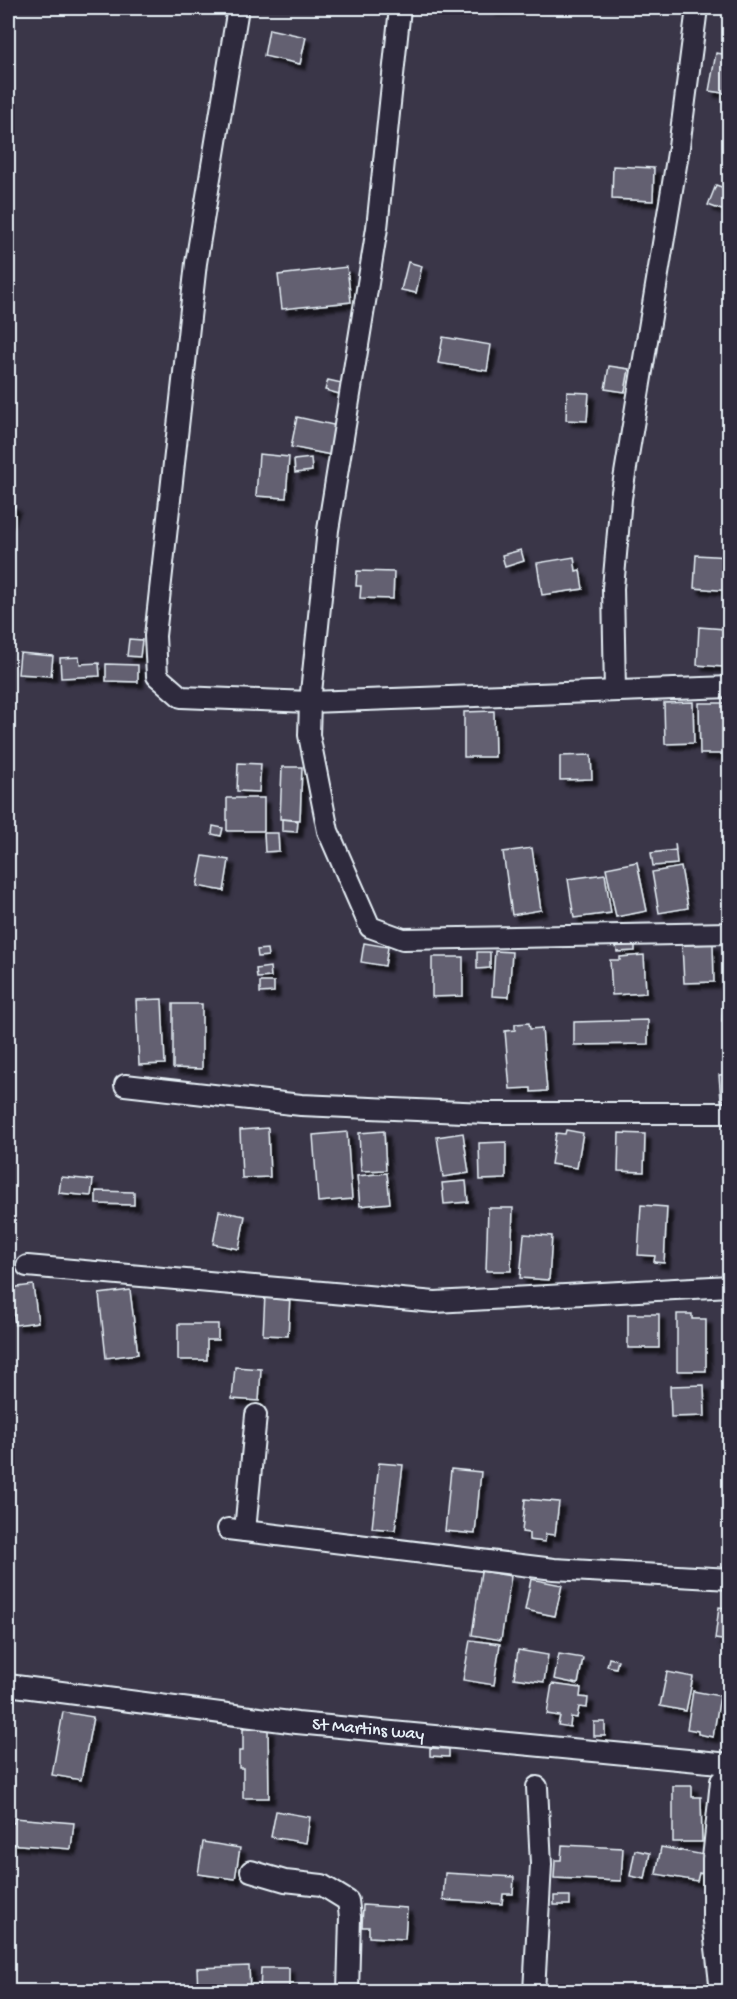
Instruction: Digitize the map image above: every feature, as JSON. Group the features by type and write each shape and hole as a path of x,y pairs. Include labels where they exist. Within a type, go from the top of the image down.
{"street":[{"path":"238,8 196,263 155,636 157,676 181,697 310,702 729,687"},
{"path":"400,8 377,228 328,530 310,702 309,735 328,831 370,927 403,939 729,933"},
{"path":"615,691 613,588 621,498 679,147 697,8"},
{"path":"124,1085 301,1106 486,1113 729,1113"},
{"path":"27,1266 435,1302 729,1286"},
{"path":"256,1415 237,1530 554,1569 729,1579"},
{"name":"St Martins way","path":"8,1685 297,1723 725,1773"},
{"path":"721,1992 713,1921 713,1859 725,1773"},
{"path":"534,1992 541,1864 537,1787"},
{"path":"251,1871 285,1881 322,1885 348,1901 350,1917 348,1992"}],"building":[{"path":"491,8 541,8 491,10"},
{"path":"269,29 306,37 300,64 264,56"},
{"path":"716,53 730,55 730,94 709,91"},
{"path":"613,166 654,168 653,201 612,199"},
{"path":"716,185 730,190 730,213 708,205"},
{"path":"408,262 422,266 416,293 401,290"},
{"path":"347,267 351,302 282,309 278,275"},
{"path":"443,337 491,345 487,371 438,363"},
{"path":"609,366 629,369 625,392 605,389"},
{"path":"328,380 346,384 343,395 325,390"},
{"path":"567,392 589,393 587,421 566,420"},
{"path":"297,417 338,426 331,455 291,447"},
{"path":"259,454 289,457 286,498 256,496"},
{"path":"311,458 312,471 295,473 294,460"},
{"path":"8,503 15,506 8,523"},
{"path":"521,550 524,561 505,567 502,555"},
{"path":"696,555 730,557 730,591 694,588"},
{"path":"574,557 576,571 580,570 583,589 542,595 537,563"},
{"path":"357,571 394,572 393,599 360,598 361,586 356,586"},
{"path":"699,627 725,629 723,667 697,665"},
{"path":"129,639 142,640 140,657 127,656"},
{"path":"20,653 53,656 51,676 18,674"},
{"path":"79,657 80,664 99,663 100,676 61,678 60,658"},
{"path":"106,664 138,665 138,682 106,681"},
{"path":"693,702 694,743 665,744 664,703"},
{"path":"699,703 728,703 729,754 700,754"},
{"path":"494,711 495,757 464,757 464,712"},
{"path":"591,755 592,779 560,780 560,756"},
{"path":"238,763 261,764 259,792 237,791"},
{"path":"282,767 302,767 300,820 280,819"},
{"path":"227,798 264,798 264,831 227,831"},
{"path":"282,819 298,821 297,832 282,831"},
{"path":"213,826 223,828 221,836 212,834"},
{"path":"264,833 278,833 279,851 265,852"},
{"path":"532,848 541,910 512,915 503,852"},
{"path":"676,850 677,864 653,866 651,853"},
{"path":"203,856 229,860 224,891 197,886"},
{"path":"637,862 647,911 616,917 606,868"},
{"path":"681,867 688,908 659,913 652,872"},
{"path":"605,874 611,913 574,918 568,879"},
{"path":"364,943 388,947 385,966 361,962"},
{"path":"635,944 635,951 617,952 616,945"},
{"path":"713,944 714,982 684,983 682,945"},
{"path":"267,949 268,956 258,957 257,950"},
{"path":"725,950 730,951 730,1021 722,1021"},
{"path":"495,951 512,952 509,997 492,996"},
{"path":"477,952 490,952 490,968 477,969"},
{"path":"644,955 646,993 612,995 610,960"},
{"path":"432,957 463,957 463,996 432,997"},
{"path":"270,967 271,977 257,978 256,969"},
{"path":"260,982 274,982 274,992 260,993"},
{"path":"162,999 165,1064 139,1065 136,1000"},
{"path":"173,1004 202,1004 202,1069 173,1068"},
{"path":"648,1020 648,1044 574,1045 574,1022"},
{"path":"529,1023 530,1029 542,1028 547,1091 531,1092 531,1088 510,1089 505,1031 515,1030 515,1024"},
{"path":"730,1074 730,1099 721,1100 719,1075"},
{"path":"268,1128 270,1177 242,1178 240,1130"},
{"path":"566,1130 583,1133 577,1168 551,1164 556,1133 565,1134"},
{"path":"384,1131 386,1170 361,1171 359,1133"},
{"path":"347,1132 352,1199 318,1202 313,1135"},
{"path":"463,1133 469,1173 443,1177 437,1137"},
{"path":"619,1133 645,1134 644,1172 618,1171"},
{"path":"506,1142 506,1179 480,1180 479,1143"},
{"path":"387,1173 390,1203 360,1206 357,1176"},
{"path":"61,1177 93,1180 91,1196 59,1193"},
{"path":"466,1181 468,1202 444,1204 442,1183"},
{"path":"96,1191 134,1192 134,1205 96,1204"},
{"path":"641,1205 667,1207 664,1263 654,1262 655,1256 638,1255"},
{"path":"488,1208 513,1208 511,1271 486,1271"},
{"path":"219,1211 245,1216 239,1249 213,1244"},
{"path":"524,1234 552,1236 549,1280 520,1278"},
{"path":"33,1285 38,1322 15,1325 10,1288"},
{"path":"130,1290 138,1354 106,1358 99,1294"},
{"path":"265,1294 290,1295 288,1336 263,1335"},
{"path":"628,1314 659,1314 659,1348 628,1348"},
{"path":"677,1314 692,1314 692,1319 706,1319 706,1371 677,1371"},
{"path":"178,1324 218,1324 218,1340 207,1340 207,1360 178,1360"},
{"path":"235,1367 261,1369 259,1401 232,1399"},
{"path":"704,1385 705,1416 671,1417 670,1386"},
{"path":"379,1463 403,1465 395,1530 372,1528"},
{"path":"451,1469 481,1472 475,1534 445,1531"},
{"path":"525,1499 559,1502 555,1535 546,1534 545,1542 529,1540 529,1533 522,1532"},
{"path":"481,1571 511,1576 501,1640 472,1635"},
{"path":"531,1579 562,1585 555,1616 525,1610"},
{"path":"730,1603 730,1641 715,1639 719,1607 727,1608"},
{"path":"470,1640 500,1644 494,1685 463,1680"},
{"path":"518,1650 548,1655 544,1682 514,1678"},
{"path":"559,1654 583,1658 578,1684 554,1679"},
{"path":"609,1658 618,1660 616,1668 607,1666"},
{"path":"667,1672 693,1677 686,1711 660,1706"},
{"path":"552,1684 581,1688 580,1697 588,1698 587,1708 579,1707 577,1718 571,1717 570,1727 558,1725 560,1716 547,1714"},
{"path":"693,1691 720,1696 713,1737 687,1729"},
{"path":"63,1712 93,1717 81,1780 52,1775"},
{"path":"594,1722 605,1722 605,1736 594,1736"},
{"path":"243,1729 268,1729 269,1798 243,1798 243,1768 239,1768 239,1751 243,1751"},
{"path":"430,1748 449,1749 449,1757 430,1756"},
{"path":"673,1786 692,1786 692,1797 701,1797 702,1842 673,1842"},
{"path":"276,1811 310,1817 306,1843 271,1837"},
{"path":"14,1818 74,1823 71,1849 8,1844 8,1823 14,1823"},
{"path":"203,1842 240,1848 235,1879 198,1874"},
{"path":"562,1845 623,1848 621,1881 554,1878 555,1860 561,1860"},
{"path":"661,1847 710,1856 707,1875 699,1873 697,1881 656,1874"},
{"path":"635,1850 650,1853 645,1879 630,1876"},
{"path":"445,1873 514,1877 513,1894 503,1894 502,1904 443,1900"},
{"path":"554,1896 570,1896 570,1905 554,1905"},
{"path":"363,1905 407,1908 405,1939 369,1937 369,1927 362,1927"},
{"path":"249,1966 250,1992 198,1992 197,1968"},
{"path":"261,1968 289,1968 289,1992 260,1992"},
{"path":"450,1985 517,1987 517,1992 450,1992"},
{"path":"375,1987 416,1992 374,1992"}]}
